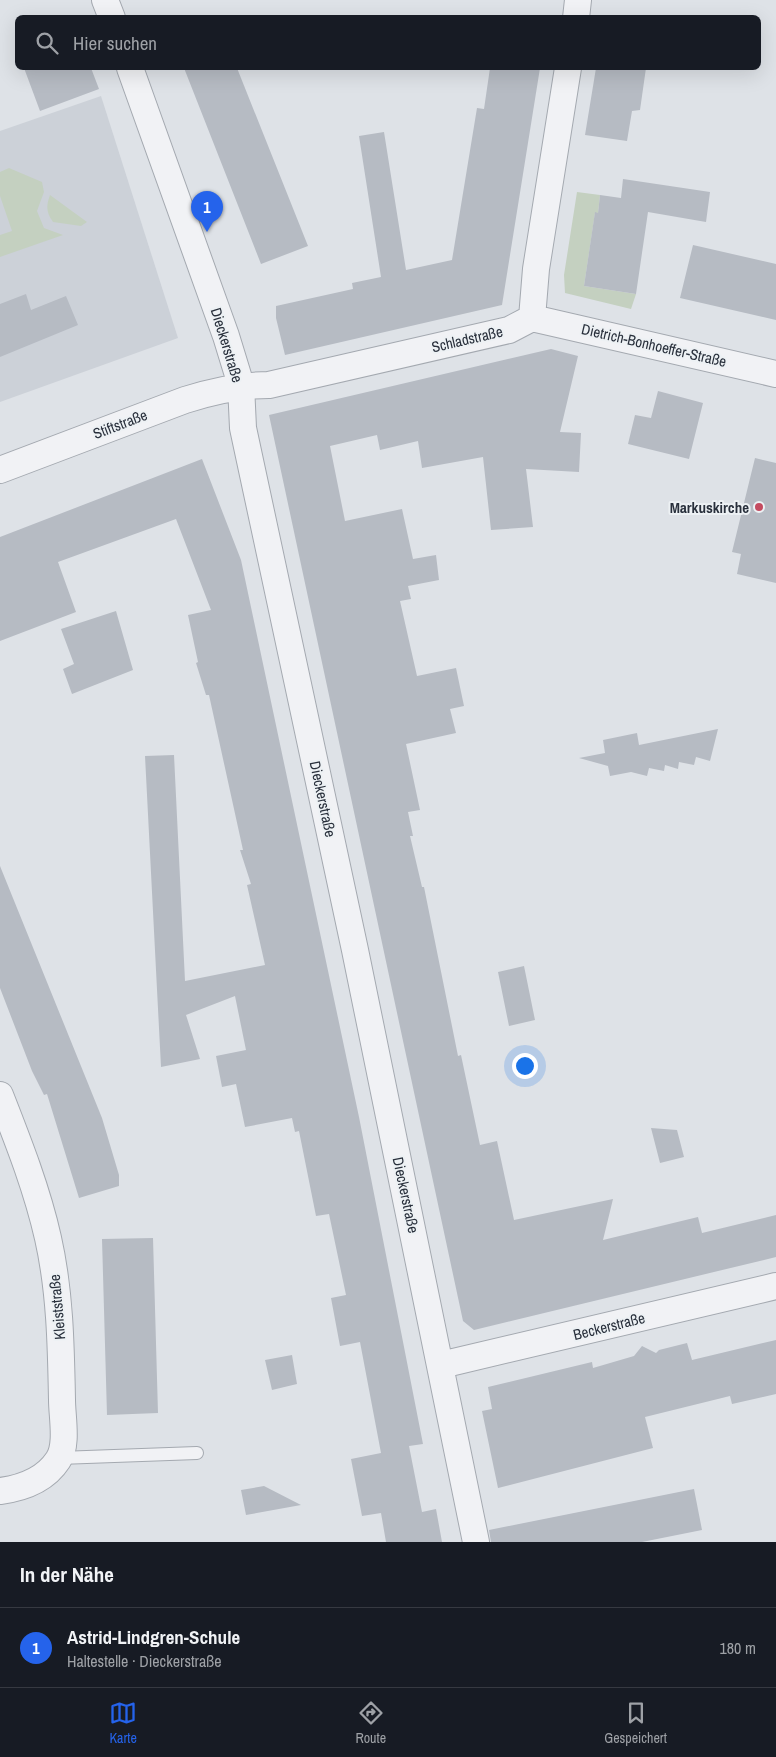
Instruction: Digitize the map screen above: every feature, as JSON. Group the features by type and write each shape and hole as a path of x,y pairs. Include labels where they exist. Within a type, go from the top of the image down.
{"street":[{"path":"106,0 111,15"},
{"path":"576,15 578,0"},
{"name":"Dieckerstraße","path":"131,70 223,327 241,385 243,428 441,1365 476,1542"},
{"path":"532,318 536,269 568,70"},
{"name":"Schladstraße","path":"241,385 269,385 509,330 532,318"},
{"name":"Dietrich-Bonhoeffer-Straße","path":"532,318 776,374"},
{"name":"Stiftstraße","path":"0,470 185,400 241,385"},
{"name":"Kleiststraße","path":"0,1095 40,1209 53,1266 61,1350 62,1447 59,1458"},
{"name":"Beckerstraße","path":"441,1365 776,1286"},
{"path":"0,1491 30,1483 50,1469 59,1458"}],"lane":[{"path":"59,1458 197,1453"}],"shaded area":[{"path":"101,96 178,338 0,402 0,131"}],"green space":[{"path":"9,168 42,182 44,192 37,211 44,228 63,235 0,257 0,235 12,231 0,196 0,172"},
{"path":"577,192 600,195 598,213 595,213 584,286 636,294 631,309 565,293 564,275"},
{"path":"50,195 87,222 81,226 53,222 47,209"}],"building":[{"path":"25,70 92,70 99,89 40,111"},
{"path":"185,70 238,70 308,246 261,264"},
{"path":"490,70 540,70 502,305 285,355 276,318 276,306 353,289 352,283 381,277 359,136 384,132 406,270 452,260 477,108 484,109"},
{"path":"596,70 646,70 640,110 632,111 627,141 585,135"},
{"path":"623,179 710,192 706,222 648,212 636,294 584,286 595,212 598,213 600,195 621,198"},
{"path":"693,245 776,264 776,320 680,298"},
{"path":"26,294 31,310 66,296 78,325 0,357 0,304"},
{"path":"551,349 578,356 560,432 581,433 579,472 526,469 533,527 491,530 483,457 422,468 418,441 380,450 377,435 330,446 345,521 402,509 413,559 436,555 439,580 408,586 411,599 400,601 417,676 456,668 464,706 450,709 456,733 406,744 420,810 408,812 413,836 410,836 422,887 424,887 458,1056 461,1055 480,1145 497,1141 514,1220 613,1199 603,1240 698,1217 702,1233 776,1215 776,1257 474,1330 463,1321 269,415"},
{"path":"658,391 703,403 689,459 628,444 635,415 651,418"},
{"name":"Markuskirche","path":"755,458 776,463 776,583 737,574 741,554 732,552"},
{"path":"202,459 241,560 359,1117 423,1444 409,1446 422,1512 436,1509 442,1542 386,1542 381,1513 362,1516 351,1459 381,1453 360,1342 340,1346 331,1298 346,1295 329,1214 316,1216 299,1131 295,1132 292,1118 245,1127 236,1084 222,1087 216,1056 246,1050 235,996 186,1015 200,1059 161,1067 145,756 174,755 185,981 265,965 247,885 251,884 240,850 243,850 209,695 206,695 196,663 198,662 188,615 211,610 176,519 58,562 76,612 0,641 0,537"},
{"path":"116,611 133,670 72,694 63,669 74,664 61,629"},
{"path":"718,729 710,761 696,757 694,765 679,762 678,769 665,765 664,771 649,768 647,776 631,772 610,776 608,766 579,758 605,753 603,740 637,733 639,745"},
{"path":"0,866 102,1118 119,1175 119,1186 79,1198 47,1094 44,1095 32,1071 0,988"},
{"path":"524,966 535,1020 509,1026 498,972"},
{"path":"651,1128 677,1130 684,1157 660,1163"},
{"path":"153,1238 158,1413 107,1415 102,1239"},
{"path":"776,1340 776,1394 732,1404 730,1396 645,1417 653,1448 498,1488 482,1411 492,1409 488,1387 592,1362 593,1368 634,1356 642,1346 656,1353 659,1350 687,1343 692,1360"},
{"path":"292,1355 297,1384 272,1390 265,1360"},
{"path":"264,1486 301,1505 246,1515 241,1490"},
{"path":"694,1489 702,1530 642,1542 491,1542 489,1530"}],"place":[{"name":"Astrid-Lindgren-Schule","path":"207,232"},
{"name":"Markuskirche","path":"759,507"}]}
